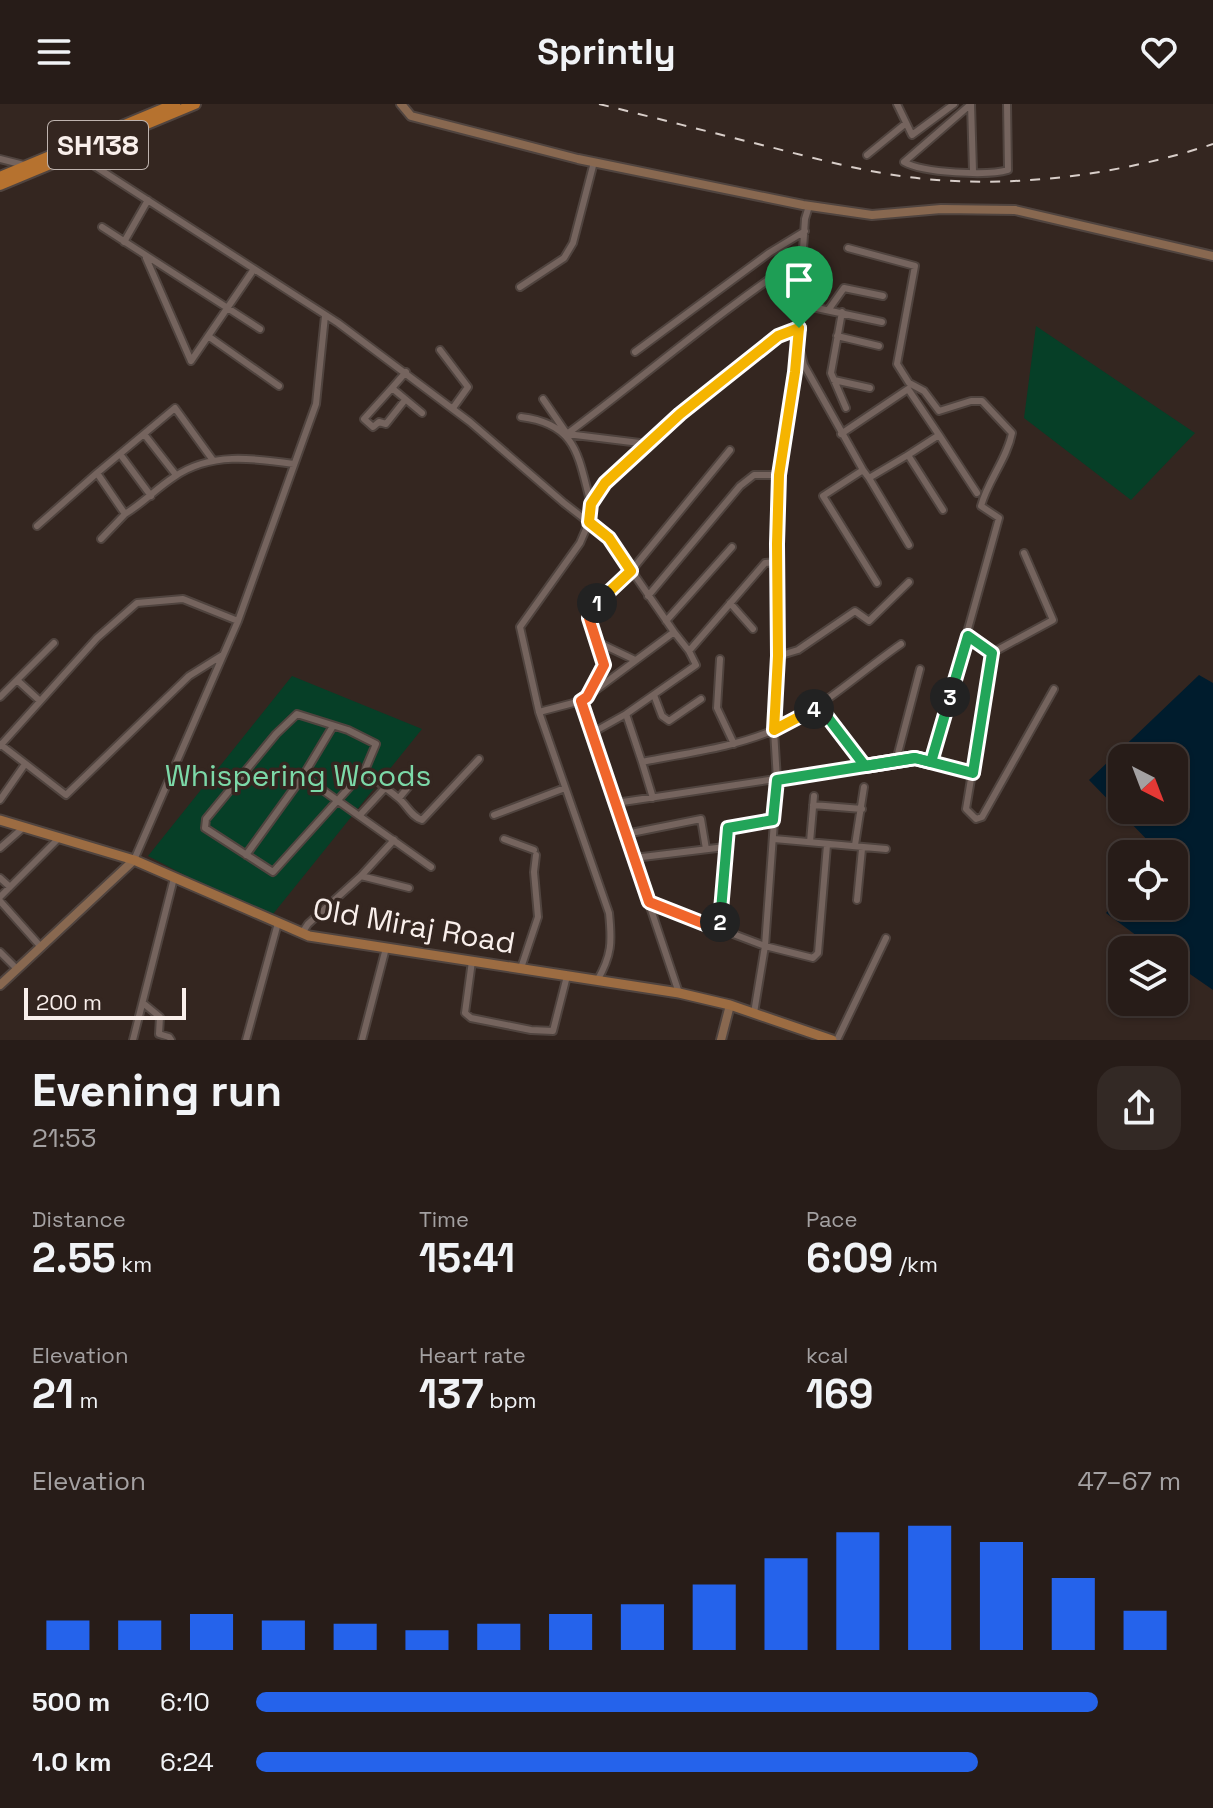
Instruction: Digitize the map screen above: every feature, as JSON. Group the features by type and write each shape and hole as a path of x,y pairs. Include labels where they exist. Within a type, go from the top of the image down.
{"highway":[{"path":"0,177 32,168 175,104"},
{"name":"SH138","path":"0,185 32,168 76,154 195,104"}],"main road":[{"name":"Old Miraj Road","path":"0,820 134,860 302,933 679,993 730,1005 834,1040"}],"street":[{"path":"401,104 411,116 594,162 809,206 872,215 941,209 1015,210 1213,256"},
{"path":"897,104 912,135 954,104"},
{"path":"973,171 971,104 904,162 912,167 936,171 973,171 1008,170 1007,104"},
{"path":"867,155 905,124"},
{"path":"76,154 406,372 609,538 696,665 626,714 592,733"},
{"path":"0,159 32,168"},
{"path":"520,287 564,258 573,243 594,162"},
{"path":"124,242 148,200"},
{"path":"754,1013 765,946 777,780 774,730 778,656 779,475 787,437 798,343 798,304 805,219 809,206"},
{"path":"102,227 260,329"},
{"path":"635,352 805,231"},
{"path":"848,248 915,266 897,364 909,383 924,391 939,411 971,401 982,401 1012,433 1008,451 994,474 981,506 999,518 931,762"},
{"path":"567,434 731,306 804,255"},
{"path":"146,258 191,361 254,269"},
{"path":"829,309 844,288 883,296"},
{"path":"798,304 882,322"},
{"path":"842,312 831,373 846,408"},
{"path":"0,985 134,860 238,621 316,404 325,316"},
{"path":"591,504 605,483 694,401 778,336 799,328"},
{"path":"208,336 279,386"},
{"path":"837,336 879,346"},
{"path":"798,343 804,365 841,434 909,545"},
{"path":"440,350 468,387 453,408"},
{"path":"405,400 386,424 379,422 373,427 364,419 406,372"},
{"path":"834,380 870,388"},
{"path":"392,388 422,413"},
{"path":"841,434 908,389 977,493"},
{"path":"543,399 574,447 591,504 589,522 580,543 520,627 539,712 609,913 609,960 597,981"},
{"path":"37,526 175,408 212,459"},
{"path":"521,417 539,419 567,434 648,444"},
{"path":"144,434 176,475"},
{"path":"869,478 939,435"},
{"path":"679,993 592,733 584,699 604,665 589,618 596,604 631,571 730,450"},
{"path":"120,454 151,496"},
{"path":"908,455 943,510"},
{"path":"101,539 125,514 176,475 212,459 294,464"},
{"path":"863,470 823,496 877,583"},
{"path":"97,473 125,514"},
{"path":"648,596 740,486 754,475 779,475"},
{"path":"666,621 732,547"},
{"path":"992,653 1053,620 1024,553"},
{"path":"689,651 765,563 777,562"},
{"path":"778,656 798,650 855,611 869,621 909,582"},
{"path":"224,654 189,676 66,795 0,745 97,638 137,603 183,599 238,621"},
{"path":"730,603 753,629"},
{"path":"539,712 584,699 674,632"},
{"path":"968,636 992,653"},
{"path":"595,641 635,660"},
{"path":"0,697 54,643"},
{"path":"642,762 734,744 774,730 819,706 901,644"},
{"path":"992,653 966,809 976,819 982,817 1001,786 1054,689"},
{"path":"720,659 717,708 734,744"},
{"path":"896,761 920,669"},
{"path":"17,680 40,701"},
{"path":"654,695 662,716 669,721 701,699"},
{"path":"819,706 865,766"},
{"path":"297,714 333,726 376,744 365,770 273,872 205,828 206,819 276,734 297,714"},
{"path":"626,714 653,798"},
{"path":"246,855 303,776 333,726"},
{"path":"616,803 915,758 973,773"},
{"path":"365,770 384,789 399,798 416,818 422,820 479,759"},
{"path":"0,800 23,767"},
{"path":"399,798 419,774"},
{"path":"303,776 431,867"},
{"path":"857,900 864,787"},
{"path":"494,815 565,788"},
{"path":"360,815 384,789"},
{"path":"810,842 814,796"},
{"path":"813,805 862,809"},
{"path":"626,834 701,819 706,849"},
{"path":"720,930 728,828 773,820"},
{"path":"0,848 24,827"},
{"path":"41,947 0,899 59,838"},
{"path":"504,839 535,853 538,917 521,968"},
{"path":"774,839 886,849"},
{"path":"302,933 394,840"},
{"path":"649,902 765,946 813,958 816,956 827,845"},
{"path":"634,858 725,847"},
{"path":"361,876 409,888"},
{"path":"0,878 10,887"},
{"path":"133,1040 174,878"},
{"path":"246,1040 278,923"},
{"path":"834,1040 886,938"},
{"path":"362,1040 386,948"},
{"path":"0,952 17,969"},
{"path":"472,961 465,1013 471,1018 531,1030 553,1031 567,976"},
{"path":"143,1003 160,1017 159,1034 171,1040"},
{"path":"721,1040 730,1005"}],"green space":[{"path":"1036,326 1195,433 1131,500 1024,418"},
{"name":"Whispering Woods","path":"292,676 422,729 269,919 148,856"}],"water":[{"path":"1199,675 1213,683 1213,990 1188,973 1188,936 1137,936 1115,920 1188,920 1188,840 1147,840 1132,824 1188,824 1188,744 1127,744"},
{"path":"1108,762 1108,800 1089,780"}],"railway":[{"path":"599,104 847,166 925,179 998,182 1071,176 1143,163 1213,144"}],"route":[{"path":"799,328 778,336 694,401 605,483 591,504 589,522 609,538 631,571 596,604 589,618 604,665 587,697 581,701 649,902 720,930 728,828 773,820 777,780 915,758 931,762 968,636 992,653 973,773 915,758 865,766 819,706 774,730 778,656 779,475 787,437 799,328"}]}
